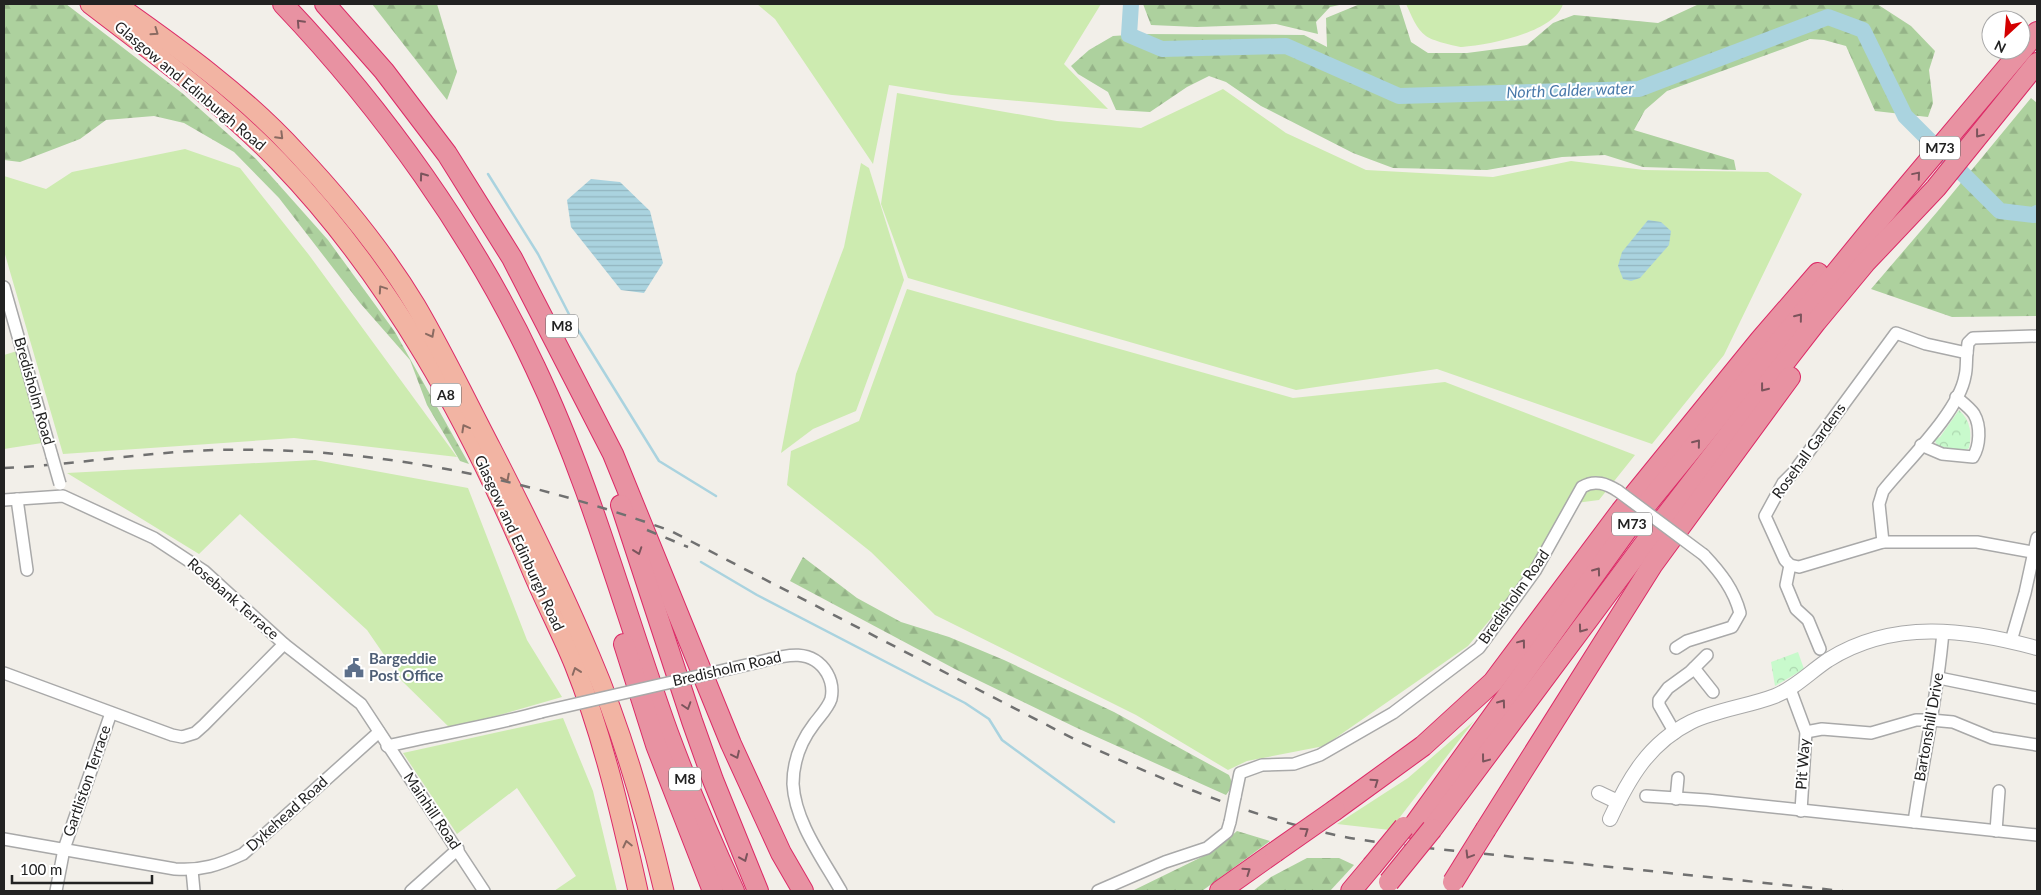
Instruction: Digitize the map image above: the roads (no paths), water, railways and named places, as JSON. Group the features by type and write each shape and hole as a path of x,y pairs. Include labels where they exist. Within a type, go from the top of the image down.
{"highway":[{"name":"Glasgow and Edinburgh Road","path":"90,4 232,117 279,162 345,238 405,324 461,422 502,500 574,665 601,745 627,840 638,891"},
{"name":"Glasgow and Edinburgh Road","path":"116,4 220,80 297,152 370,240 415,304 533,530 591,658 651,836 664,891"},
{"name":"M8","path":"282,4 353,82 442,205 498,295 535,367 572,452 606,544 645,664 692,796 734,891"},
{"name":"M8","path":"325,4 384,72 447,154 512,258 613,454 710,694 762,813 781,853 803,891"},
{"name":"M8","path":"333,4 393,68 456,150 527,260 583,369 648,516 710,694"},
{"name":"M73","path":"1220,891 1423,746 1493,682 1621,511 1760,340 1842,246 1877,234 1919,206 2002,90 2037,32"},
{"name":"M73","path":"1363,891 1386,881 1416,828 1483,730 1634,520 2002,90 2037,63"},
{"name":"M8","path":"442,205 503,321 564,459 591,536 656,745 713,891"},
{"name":"M73","path":"1351,891 1386,881 1416,828 1816,322 1877,234"},
{"path":"1450,887 1653,564 1745,436 1877,234"},
{"name":"M8","path":"571,374 604,454 713,780 758,891"},
{"path":"1571,697 1639,575 1746,412"},
{"name":"M8","path":"645,664 684,798 720,891"}],"street":[{"name":"Bredisholm Road","path":"4,287 63,496"},
{"name":"Rosehall Gardens","path":"1790,565 1785,560 1767,524 1765,516 1769,506 1783,483 1793,473 1896,333 1926,344 1967,353"},
{"path":"1883,542 1879,504 1883,491 1940,424 1956,397 1965,377 1968,343 1973,338 2037,336"},
{"path":"1921,445 1942,454 1973,457 1976,452 1978,424 1973,412 1956,397"},
{"name":"Bredisholm Road","path":"1098,891 1165,862 1207,848 1227,832 1240,773 1262,765 1294,764 1320,755 1393,713 1479,648 1535,571 1582,487 1601,483 1607,484 1618,491 1704,555 1722,573 1731,588 1740,613 1732,627 1687,641 1676,648"},
{"name":"Rosebank Terrace","path":"4,500 63,496 154,538 183,555 284,644 358,701 379,732"},
{"path":"17,499 27,570"},
{"path":"2011,641 2036,552 2037,538"},
{"path":"1820,649 1808,620 1796,608 1786,585 1790,565 1800,567 1883,542 1977,542 2036,552"},
{"path":"2025,593 2037,596"},
{"path":"1610,819 1630,778 1643,760 1675,733 1692,722 1775,696 1790,689 1828,660 1881,636 1912,631 1943,631 2011,641 2037,648"},
{"name":"Bartonshill Drive","path":"1914,822 1939,678 1943,631"},
{"path":"4,673 110,713 182,737 195,733 284,644"},
{"name":"Bredisholm Road","path":"387,746 454,731 498,724 541,712 795,654 803,655 822,666 830,680 830,699 801,747 794,771 794,786 800,816 841,891"},
{"path":"1675,733 1659,705 1659,700 1668,688 1694,668 1707,655"},
{"path":"1694,668 1713,692"},
{"path":"1939,678 2037,698"},
{"name":"Pit Way","path":"1790,689 1806,732 1801,811"},
{"name":"Gartliston Terrace","path":"56,891 64,849 110,713"},
{"path":"1806,732 1830,730 1871,733 1916,720 1931,720 1953,722 1992,738 2037,745"},
{"name":"Mainhill Road","path":"379,732 484,891"},
{"name":"Dykehead Road","path":"4,839 175,869 192,870 216,866 243,854 379,732"},
{"path":"1676,799 1678,778"},
{"path":"1996,831 1999,791"},
{"path":"1599,793 1618,802"},
{"path":"1646,796 2037,834"},
{"path":"411,891 458,849"},
{"path":"192,870 194,891"}],"water":[{"path":"591,179 620,182 650,211 663,263 644,293 621,290 571,227 567,200"},
{"path":"1648,220 1661,222 1671,231 1669,245 1640,278 1631,281 1623,279 1618,266 1622,252"}],"waterway":[{"name":"North Calder water","path":"1131,4 1129,35 1162,49 1286,46 1399,96 1639,89 1828,17 1863,30 1905,116 2000,211 2034,215 2037,213"},
{"path":"488,174 538,254 573,322 659,461 716,496"},
{"path":"701,562 757,595 965,703 989,719 1002,740 1114,822"}],"railway":[{"path":"4,468 189,451 273,450 389,460 447,469 504,481 560,495 671,531 1076,740 1201,794 1298,826 1356,839 1399,845 1843,891"},
{"path":"647,530 688,547"}],"place":[{"name":"Bargeddie Post Office","path":"354,668"}]}
